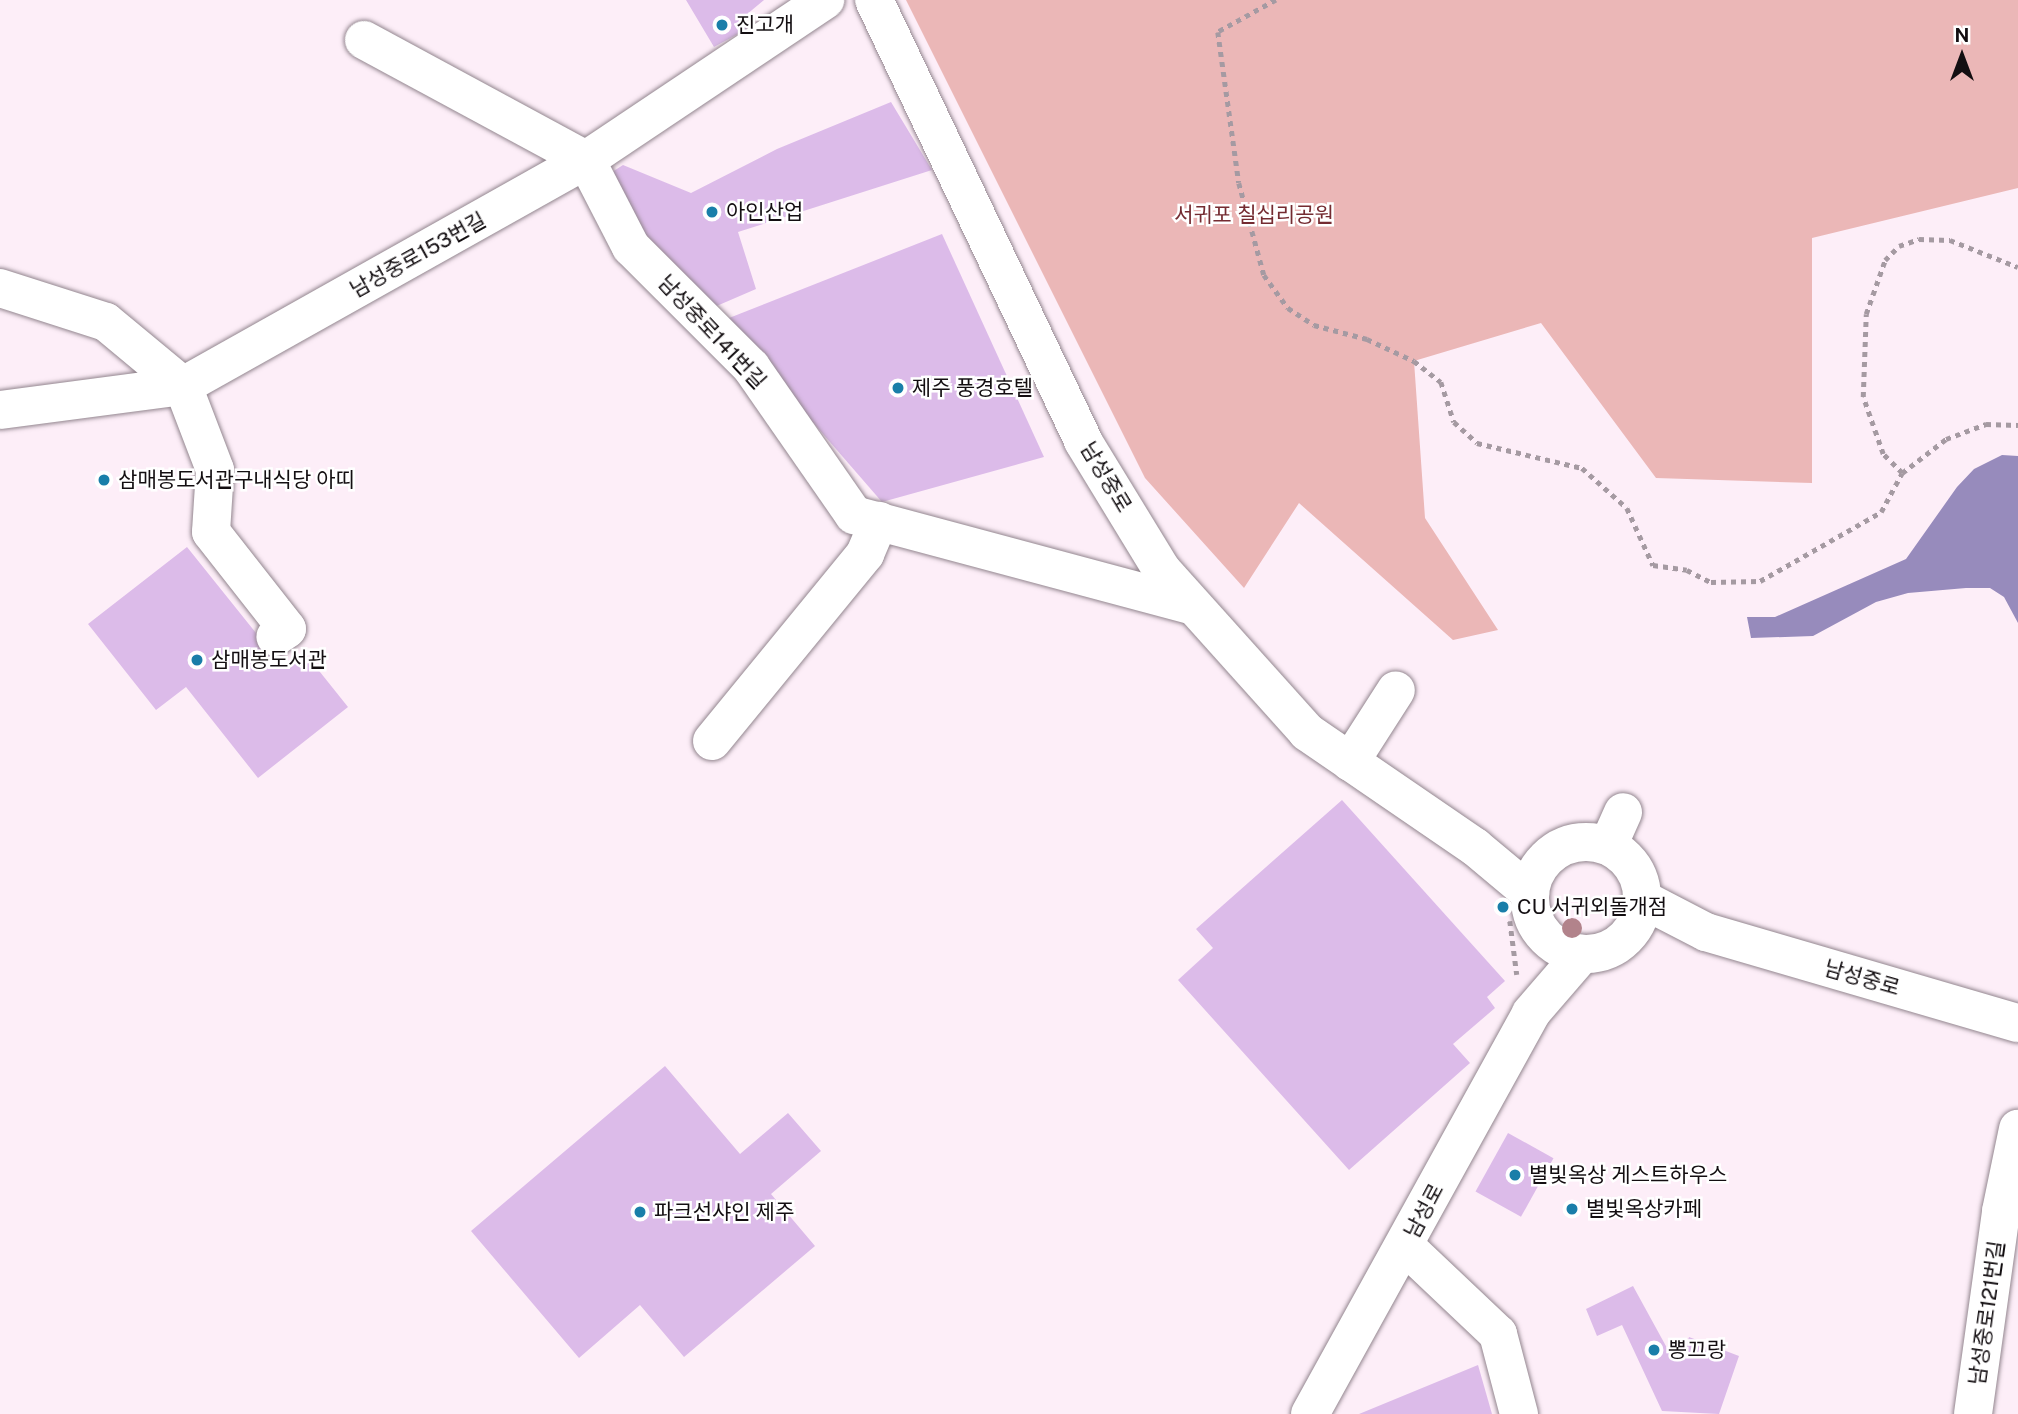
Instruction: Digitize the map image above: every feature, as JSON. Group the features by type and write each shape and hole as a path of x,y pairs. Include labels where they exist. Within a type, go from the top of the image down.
{"street":[{"name":"남성중로153번길","path":"183,386 586,160 825,0"},
{"name":"남성중로","path":"874,0 1083,441 1161,569 1190,605 1307,732 1475,848 1526,889"},
{"path":"364,40 586,160"},
{"name":"남성중로141번길","path":"586,160 631,247 751,367 855,515 1190,605"},
{"path":"0,288 106,322 183,386 215,470 212,532 287,629 275,637"},
{"path":"0,410 183,386"},
{"path":"712,741 865,554 879,521"},
{"path":"1350,762 1396,690"},
{"path":"1608,846 1623,812"},
{"path":"1572,844 1608,846 1633,867 1637,915 1611,948 1582,954 1547,938 1537,925 1526,889 1572,844"},
{"name":"남성중로","path":"1637,915 1706,932 2018,1023"},
{"name":"남성로","path":"1310,1414 1405,1246 1526,994 1547,938"},
{"name":"남성로","path":"1526,994 1582,954"},
{"name":"남성중로121번길","path":"1973,1414 2001,1210 2018,1129"},
{"path":"1405,1246 1498,1334 1519,1414"}],"path":[{"path":"1276,0 1218,32 1239,183 1264,275 1289,308 1314,325 1367,339 1414,361 1441,382 1454,422 1477,443 1582,468 1627,508 1653,565 1687,570 1711,582 1760,581 1791,566 1881,512 1902,473 1968,428 2018,425"},
{"path":"1902,473 1883,454 1863,397 1866,314 1885,260 1899,246 1919,239 1950,240 2018,267"},
{"path":"1526,889 1526,994"}],"green space":[{"name":"서귀포 칠십리공원","path":"906,0 2018,0 2018,188 1812,238 1812,483 1656,478 1541,323 1414,361 1425,518 1498,630 1453,640 1299,503 1244,588 1145,478"}],"shaded area":[{"path":"2002,455 2018,456 2018,623 2004,597 1990,588 1966,588 1908,593 1876,602 1813,636 1751,638 1747,617 1775,617 1906,559 1957,487 1974,469"}],"building":[{"name":"진고개","path":"686,0 764,0 740,20 747,29 714,47"},
{"name":"아인산업","path":"891,102 932,170 738,232 756,289 712,308 643,245 606,176 623,165 691,193 777,149"},
{"name":"제주 풍경호텔","path":"942,234 1044,457 882,502 724,320"},
{"name":"삼매봉도서관","path":"187,547 284,668 304,652 348,707 258,778 186,687 156,710 88,624"},
{"path":"1342,800 1505,981 1487,997 1495,1008 1453,1044 1470,1063 1349,1170 1178,980 1213,948 1196,929"},
{"name":"파크선샤인 제주","path":"665,1066 740,1154 788,1113 821,1151 771,1194 815,1246 684,1357 640,1305 579,1358 471,1231"},
{"name":"별빛옥상 게스트하우스","path":"1508,1133 1553,1158 1521,1217 1476,1192"},
{"name":"뽕끄랑","path":"1633,1286 1667,1348 1684,1352 1689,1337 1739,1356 1719,1414 1662,1411 1622,1325 1597,1336 1586,1309"},
{"path":"1478,1365 1492,1414 1359,1414"}],"place":[{"name":"진고개","path":"722,25"},
{"name":"아인산업","path":"712,212"},
{"name":"제주 풍경호텔","path":"898,388"},
{"name":"삼매봉도서관구내식당 아띠","path":"104,480"},
{"name":"삼매봉도서관","path":"197,660"},
{"name":"CU 서귀외돌개점","path":"1503,907"},
{"name":"별빛옥상 게스트하우스","path":"1515,1175"},
{"name":"별빛옥상카페","path":"1572,1209"},
{"name":"파크선샤인 제주","path":"640,1212"},
{"name":"뽕끄랑","path":"1654,1350"}]}
